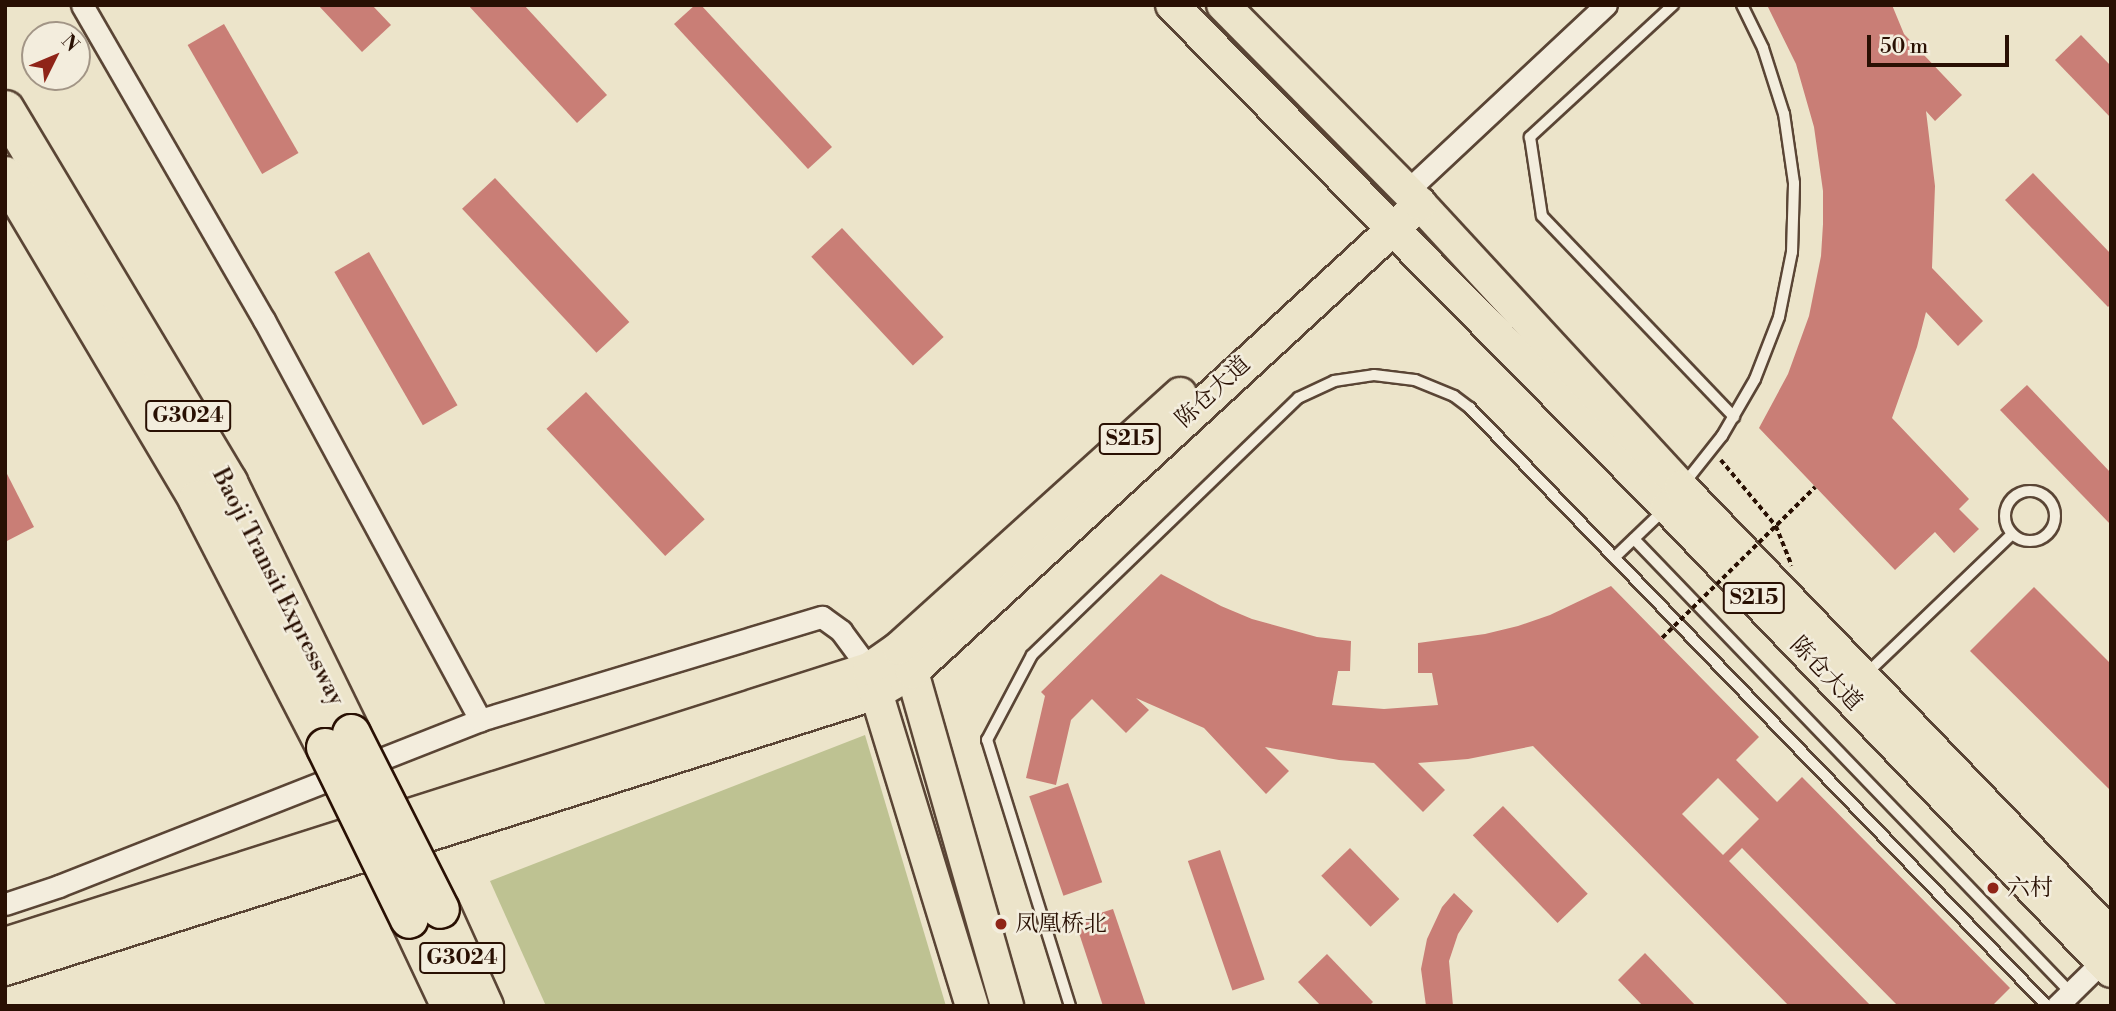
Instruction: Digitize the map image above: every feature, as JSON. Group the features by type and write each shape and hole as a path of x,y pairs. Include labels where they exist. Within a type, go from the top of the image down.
{"highway":[{"name":"Baoji Transit Expressway","path":"5,109 228,482 338,740 425,914 484,1006"},
{"name":"Baoji Transit Expressway","path":"5,175 338,740"},
{"name":"Baoji Transit Expressway","path":"425,914 450,1006"}],"main road":[{"name":"陈仓大道","path":"1172,5 1386,222 1863,677 2109,955"},
{"name":"陈仓大道","path":"1223,5 1414,197 1674,497 2109,955"},
{"name":"陈仓大道","path":"873,681 905,660 1414,197"},
{"path":"905,660 1007,1006"},
{"path":"5,944 873,681"},
{"path":"5,969 873,681"},
{"path":"873,681 972,1006"}],"street":[{"path":"82,5 252,297 480,720"},
{"path":"1414,197 1606,5"},
{"path":"5,904 59,886 480,720 822,617 841,631 873,681"},
{"path":"2064,999 2109,955"}],"lane":[{"path":"1674,5 1530,137 1542,216 1734,417"},
{"path":"1615,557 1674,497 1713,449 1734,417 1755,379 1779,317 1787,285 1794,218 1792,160 1784,114 1763,48 1742,5"},
{"path":"1070,1006 987,740 1032,655 1298,398 1334,381 1374,374 1415,380 1435,387 1471,408 2047,1006"},
{"path":"2033,491 2048,499 2055,515 2050,531 2036,541 2027,541 2012,534 2005,518 2009,502 2024,492 2033,491"},
{"path":"1863,677 2012,534"},
{"path":"1634,539 2064,999"}],"path":[{"path":"1713,449 1776,526 1796,573"},
{"path":"1662,638 1815,487"}],"green space":[{"path":"865,735 946,1006 546,1006 490,881"}],"building":[{"path":"318,5 372,5 391,25 362,52"},
{"path":"468,5 524,5 607,95 577,123"},
{"path":"695,5 701,5 832,147 808,169 674,24"},
{"path":"1767,5 1892,5 1904,34 1962,95 1935,121 1926,111 1935,186 1932,268 1983,321 1958,346 1926,312 1917,347 1892,418 1969,499 1959,509 1979,529 1954,553 1935,532 1895,570 1759,428 1788,374 1809,316 1821,256 1823,224 1823,191 1814,127 1796,64"},
{"path":"224,24 298,153 262,174 188,45"},
{"path":"2081,35 2111,66 2111,118 2055,60"},
{"path":"2033,173 2111,254 2111,304 2108,307 2005,200"},
{"path":"495,178 629,322 596,353 462,209"},
{"path":"842,228 944,337 913,366 811,257"},
{"path":"369,252 458,405 423,425 334,272"},
{"path":"2027,385 2111,473 2111,525 2000,410"},
{"path":"586,392 705,519 665,556 547,429"},
{"path":"5,470 34,527 5,542"},
{"path":"1161,574 1252,619 1317,637 1351,641 1350,671 1338,671 1332,705 1384,709 1438,705 1432,673 1418,673 1418,643 1485,634 1518,626 1550,615 1611,586 1759,737 1736,760 1777,802 1802,777 2010,988 1992,1006 1898,1006 1742,848 1729,861 1871,1006 1789,1006 1533,746 1468,759 1418,763 1445,790 1423,812 1374,763 1339,760 1265,747 1289,771 1266,794 1204,728 1136,698 1149,710 1126,733 1092,699 1071,720 1056,785 1026,778 1045,696 1041,692","holes":["1718,778 1759,819 1723,855 1682,814"]},
{"path":"2034,587 2111,664 2111,791 1970,651"},
{"path":"1068,783 1102,882 1063,896 1029,796"},
{"path":"1503,806 1588,894 1558,923 1473,835"},
{"path":"1350,848 1399,899 1371,927 1321,876"},
{"path":"1220,850 1265,980 1232,991 1188,861"},
{"path":"1454,893 1473,911 1458,934 1449,961 1453,1006 1426,1006 1421,969 1427,939 1442,907"},
{"path":"1113,909 1146,1006 1103,1006 1075,921"},
{"path":"1645,953 1696,1006 1643,1006 1618,980"},
{"path":"1327,954 1373,1002 1369,1006 1321,1006 1298,982"}],"place":[{"name":"六村","path":"1993,888"},
{"name":"凤凰桥北","path":"1001,924"}]}
